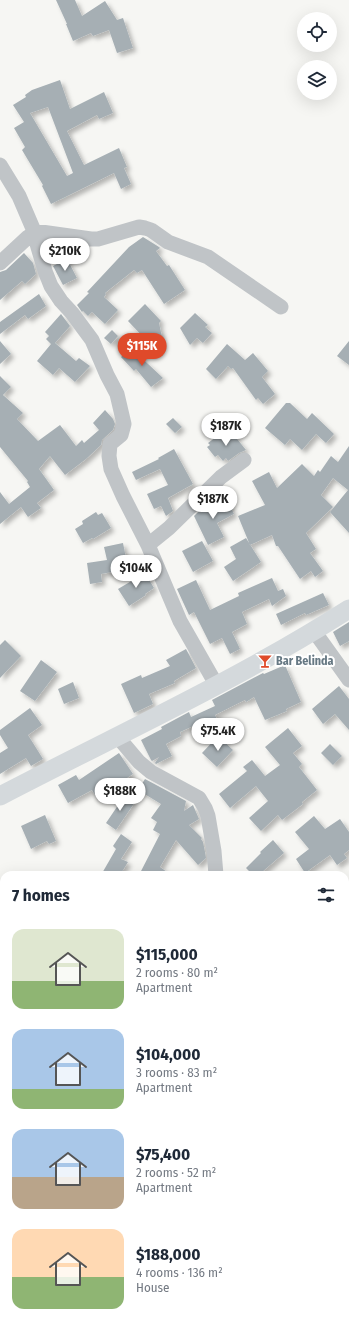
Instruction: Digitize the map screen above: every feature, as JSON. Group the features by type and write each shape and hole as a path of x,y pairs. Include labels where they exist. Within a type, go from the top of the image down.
{"main road":[{"path":"0,796 217,686 314,631 349,609"}],"street":[{"path":"0,165 19,196 34,234 51,286 92,340 106,375 117,394 124,424 121,435 110,444 109,456 111,469 148,545 180,621 217,686"},
{"path":"0,263 28,237 34,234 91,239 139,227 145,228 168,242 208,257 281,307"},
{"path":"148,545 169,528 221,477 244,460"},
{"path":"314,631 349,680"},
{"path":"117,736 139,762 151,772 199,798 208,816 216,871"}],"building":[{"path":"56,0 75,0 82,16 105,1 117,20 123,18 133,48 117,53 109,30 93,36 91,33 73,41"},
{"path":"60,80 70,109 104,92 113,113 99,119 97,115 67,131 84,165 119,148 127,167 124,168 131,184 121,189 114,173 51,204 42,186 43,185 22,150 25,147 14,128 24,122 13,105 26,97 25,95 32,90","holes":["48,107 73,173 67,176 30,113"]},
{"path":"143,237 160,248 156,251 167,266 169,265 185,290 164,304 142,270 137,273 134,270 105,293 106,294 104,297 118,310 105,324 92,312 88,316 83,311 82,312 77,305 89,293 87,292 129,247"},
{"path":"24,253 33,263 36,274 25,284 22,281 0,300 0,272 6,270"},
{"path":"67,259 77,278 63,285 53,266"},
{"path":"39,294 46,306 28,319 25,315 0,334 0,322"},
{"path":"145,304 161,321 159,323 162,337 152,336 147,341 128,321"},
{"path":"195,313 208,325 205,327 212,333 203,343 197,338 190,345 180,328"},
{"path":"61,314 70,326 55,343 76,361 79,358 90,366 75,382 59,368 53,375 37,361 51,344 46,339 49,336 45,332"},
{"path":"112,330 118,336 111,344 104,338"},
{"path":"0,341 11,354 0,364"},
{"path":"349,341 349,365 337,356"},
{"path":"227,344 245,360 253,353 268,371 262,377 275,394 263,404 258,398 256,400 233,368 231,369 228,366 216,379 206,369"},
{"path":"131,348 163,378 151,387 136,369 134,371 121,357"},
{"path":"0,376 11,387 3,395 23,413 17,419 38,441 60,425 76,446 82,440 84,443 99,430 93,423 105,410 113,419 115,424 113,430 102,440 101,445 65,475 50,456 39,469 54,490 37,503 41,508 28,517 21,507 0,524 0,492 9,504 30,487 27,482 28,481 0,447"},
{"path":"286,403 290,403 307,419 312,413 334,434 326,443 316,434 302,450 290,439 285,445 265,428"},
{"path":"173,418 182,427 175,433 166,424"},
{"path":"224,431 229,437 233,434 246,450 228,461 226,458 223,461 218,455 215,457 207,447 210,445 208,443"},
{"path":"349,446 349,533 330,512 348,490 333,478 321,495 333,507 306,533 316,549 310,553 323,571 315,577 311,571 300,579 278,546 276,546 272,535 250,545 238,516 265,505 252,481 269,472 277,488 302,464 314,476 318,470 320,472 331,456 338,462"},
{"path":"174,449 193,484 168,498 173,511 166,516 161,506 154,509 147,494 168,485 160,469 136,480 132,472 159,459 158,458"},
{"path":"226,497 234,514 217,523 224,537 208,545 194,516 201,509"},
{"path":"96,512 98,515 102,513 111,528 83,543 75,529 83,524 82,521"},
{"path":"246,538 261,562 233,581 224,567 236,559 230,547"},
{"path":"202,541 213,561 193,572 182,551"},
{"path":"123,543 127,563 122,565 123,570 101,574 102,582 90,584 87,563 107,560 104,547"},
{"path":"145,573 154,588 129,606 118,589"},
{"path":"272,578 278,591 283,589 286,596 272,606 269,599 242,612 247,624 232,632 240,649 230,654 222,638 210,644 194,612 189,615 177,589 196,580 210,610 239,596 238,593"},
{"path":"323,593 329,605 306,615 305,613 281,625 276,614"},
{"path":"349,622 349,641 340,646 333,632"},
{"path":"5,640 21,656 0,678 0,645"},
{"path":"186,649 196,668 174,681 175,683 149,694 153,704 134,713 121,684 141,675 142,678 170,666 166,660"},
{"path":"41,660 57,672 35,701 20,691"},
{"path":"285,665 301,702 286,709 287,711 265,720 254,697 246,702 245,700 215,715 218,721 202,728 200,723 180,732 181,736 166,744 172,756 156,764 155,763 159,757 152,761 151,760 141,740 189,712 191,717 215,706 212,700 263,673 264,674"},
{"path":"73,682 79,698 64,704 58,689"},
{"path":"339,686 349,699 349,730 335,714 323,724 312,709"},
{"path":"30,708 42,725 28,735 43,759 31,766 26,758 0,774 0,753 8,748 0,735 0,730"},
{"path":"288,728 302,746 293,753 302,764 299,767 317,790 302,802 303,804 282,820 278,815 261,831 249,818 268,801 256,786 230,808 219,794 247,771 243,767 252,760 265,776 280,765 265,747"},
{"path":"218,736 233,750 217,767 202,753"},
{"path":"330,744 342,756 333,765 321,753"},
{"path":"119,753 133,774 97,798 92,790 68,803 58,785 76,775 79,780"},
{"path":"145,779 186,801 184,811 193,805 199,819 189,825 202,838 206,858 198,865 176,840 160,867 166,871 141,871 160,834 153,830 157,822 151,818 161,804 138,790"},
{"path":"125,795 135,802 116,830 106,823"},
{"path":"45,815 56,841 49,844 47,841 31,849 21,826"},
{"path":"314,816 325,829 340,819 349,832 349,850 344,854 347,858 337,865 330,855 308,871 304,871 296,859 309,849 295,832"},
{"path":"121,834 132,842 121,859 128,862 122,871 103,871 116,849 113,846"},
{"path":"273,840 284,853 263,871 249,871 246,868 261,853 260,852"}],"place":[{"name":"Bar Belinda","path":"265,661"}]}
